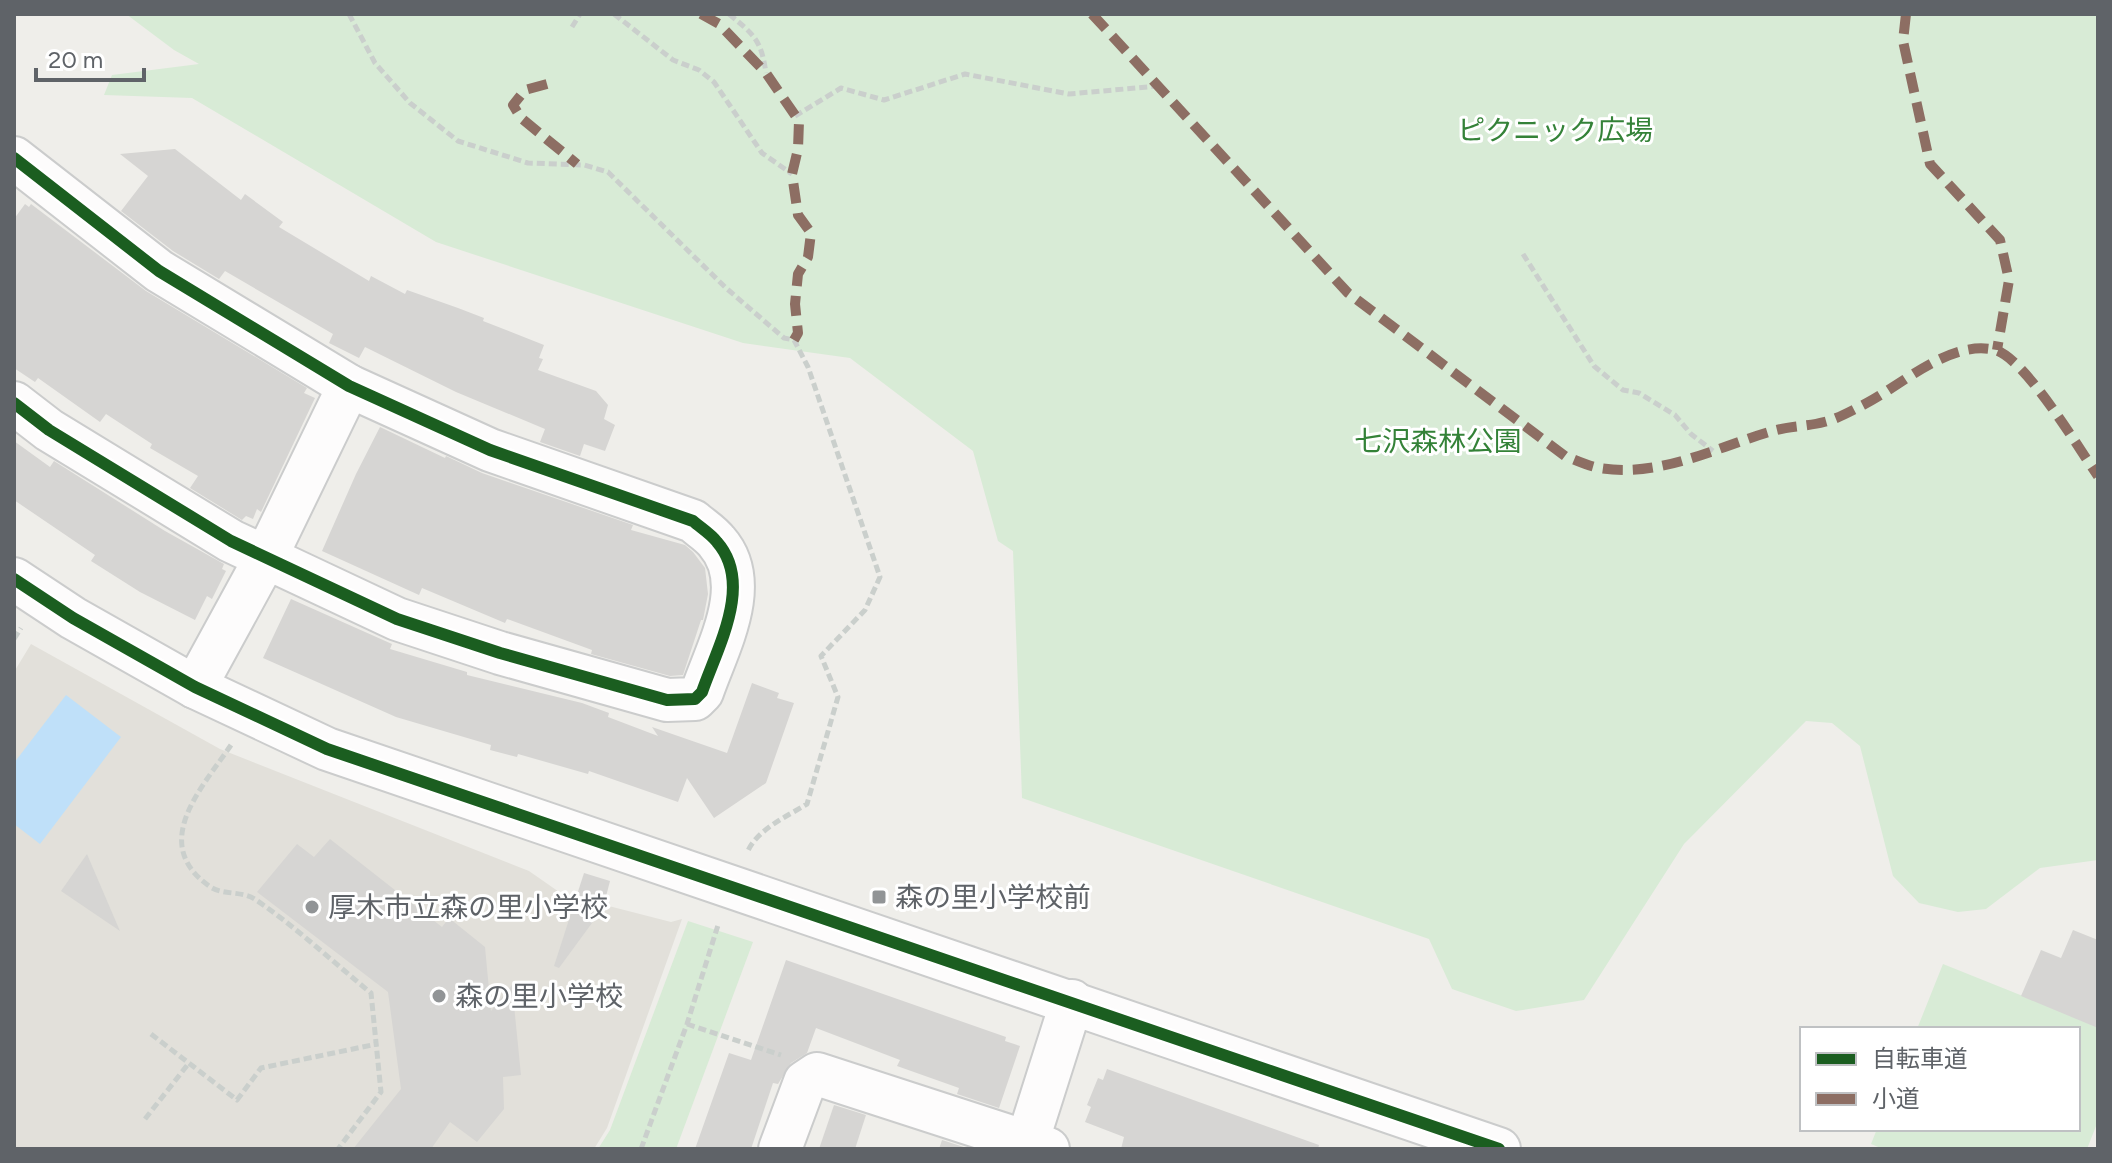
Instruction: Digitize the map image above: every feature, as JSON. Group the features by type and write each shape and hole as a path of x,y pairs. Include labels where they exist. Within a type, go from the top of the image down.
{"street":[{"path":"14,158 159,271 349,386 490,450 693,521 718,543 727,560 733,603 702,692 695,699 667,700 500,653 397,619 265,559 49,430 14,403"},
{"path":"195,687 265,559 349,386"},
{"path":"14,579 73,618 195,687 327,749 1499,1149"},
{"path":"780,1149 805,1082 817,1074 1033,1147 1072,1001"}],"path":[{"path":"349,14 375,63 410,103 458,141 528,163 584,165 608,172 726,288 784,338 794,340 808,367 880,577 865,610 821,656 838,697 807,804 768,829 750,845"},
{"path":"572,27 580,14"},
{"path":"614,14 673,60 699,70 714,82 762,153 792,174"},
{"path":"729,14 762,47 766,73"},
{"path":"795,116 841,88 884,100 965,74 1069,94 1158,86"},
{"path":"1523,254 1594,366 1623,390 1639,393 1675,415 1691,434 1713,451"},
{"path":"234,741 187,812 180,833 183,856 210,887 223,893 252,897 371,993 381,1092 338,1149"},
{"path":"641,1149 687,1024 722,914"},
{"path":"687,1024 798,1061 812,1077"},
{"path":"151,1034 237,1100 261,1068 377,1044"},
{"path":"145,1119 189,1063"}],"shaded area":[{"name":"厚木市立森の里小学校","path":"31,644 220,749 529,871 562,894 671,922 682,919 607,1128 594,1149 14,1149 14,672"}],"green space":[{"name":"七沢森林公園","path":"126,14 2098,14 2098,860 2040,868 1986,909 1958,912 1919,903 1893,876 1860,746 1832,723 1806,721 1684,844 1584,1000 1516,1011 1452,989 1429,939 1022,798 1013,551 998,541 973,451 850,358 743,343 436,242 192,98 104,95 112,75 199,64 174,50"},
{"path":"688,921 753,942 676,1149 598,1149 610,1130"},
{"path":"1943,964 2098,1026 2098,1121 2087,1149 1883,1149 1871,1144 1876,1131 2080,1131 2080,1027 1918,1027"}],"water":[{"path":"66,695 121,737 40,844 14,824 14,763"}],"building":[{"path":"175,149 241,200 245,194 283,222 279,227 369,281 371,276 405,294 407,290 458,308 544,345 538,370 596,391 608,405 604,419 615,425 605,451 584,444 580,456 540,442 545,429 456,392 365,347 359,358 329,343 333,334 225,271 219,279 173,251 121,211 148,176 120,154"},
{"path":"25,204 29,207 31,204 146,291 307,388 304,393 315,398 261,512 257,509 253,519 246,516 242,520 190,488 198,476 150,448 152,444 106,414 100,422 38,378 35,382 14,368 14,219"},
{"path":"380,427 482,473 633,525 631,530 685,545 705,568 708,594 703,620 683,675 670,676 591,654 592,650 507,619 505,623 422,588 419,595 322,551"},
{"path":"14,441 50,467 54,461 224,564 222,569 226,571 212,599 207,596 195,620 140,592 91,561 95,555 14,500"},
{"path":"291,599 392,644 390,649 467,672 467,675 582,703 609,713 608,717 658,736 652,727 727,753 752,683 779,693 777,698 794,703 766,783 714,818 687,778 678,802 589,771 588,774 518,754 517,757 490,750 491,745 396,717 263,658"},
{"name":"森の里小学校","path":"330,839 442,927 449,918 485,947 491,1011 512,985 521,1075 503,1077 504,1109 477,1142 450,1122 431,1149 353,1149 401,1089 388,992 257,892 297,844 314,857"},
{"path":"87,854 120,931 61,891"},
{"path":"584,873 610,881 603,908 559,968 554,966"},
{"path":"2073,930 2098,940 2098,1028 2021,996 2041,950 2061,958"},
{"path":"786,960 1006,1037 1005,1041 1020,1046 999,1108 957,1094 959,1088 897,1066 900,1060 816,1028 807,1053 791,1063 778,1084 773,1083 751,1149 695,1149 729,1053 751,1060"},
{"path":"1107,1069 1319,1145 1318,1149 1121,1149 1124,1137 1085,1122 1091,1107 1087,1105 1098,1078 1103,1080"},
{"path":"834,1105 866,1115 855,1149 819,1149"},
{"path":"942,1140 970,1149 939,1149"}],"marked path":[{"path":"701,14 719,24 766,73 799,121 798,149 792,174 798,215 811,233 808,257 798,274 795,304 798,333 794,340"},
{"path":"1092,14 1348,293 1565,456 1600,468 1646,469 1668,465 1776,430 1834,419 1878,397 1926,366 1961,351 1978,348 1995,350 2021,369 2051,406 2098,476"},
{"path":"1906,14 1903,41 1930,164 2000,240 2009,280 1997,350"},
{"path":"547,84 525,90 513,105 521,118 577,164"}],"cycle path":[{"path":"14,158 159,271 349,386 490,450 693,521 717,542 728,559 732,596 723,636 702,692 695,699 667,700 500,653 397,619 231,541 49,430 14,403"},
{"path":"14,579 73,618 195,687 327,749 1499,1149"}],"place":[{"name":"森の里小学校前","path":"879,897"},
{"name":"厚木市立森の里小学校","path":"312,907"},
{"name":"森の里小学校","path":"439,996"}],"park label":[{"name":"ピクニック広場","path":"1555,130"}]}
